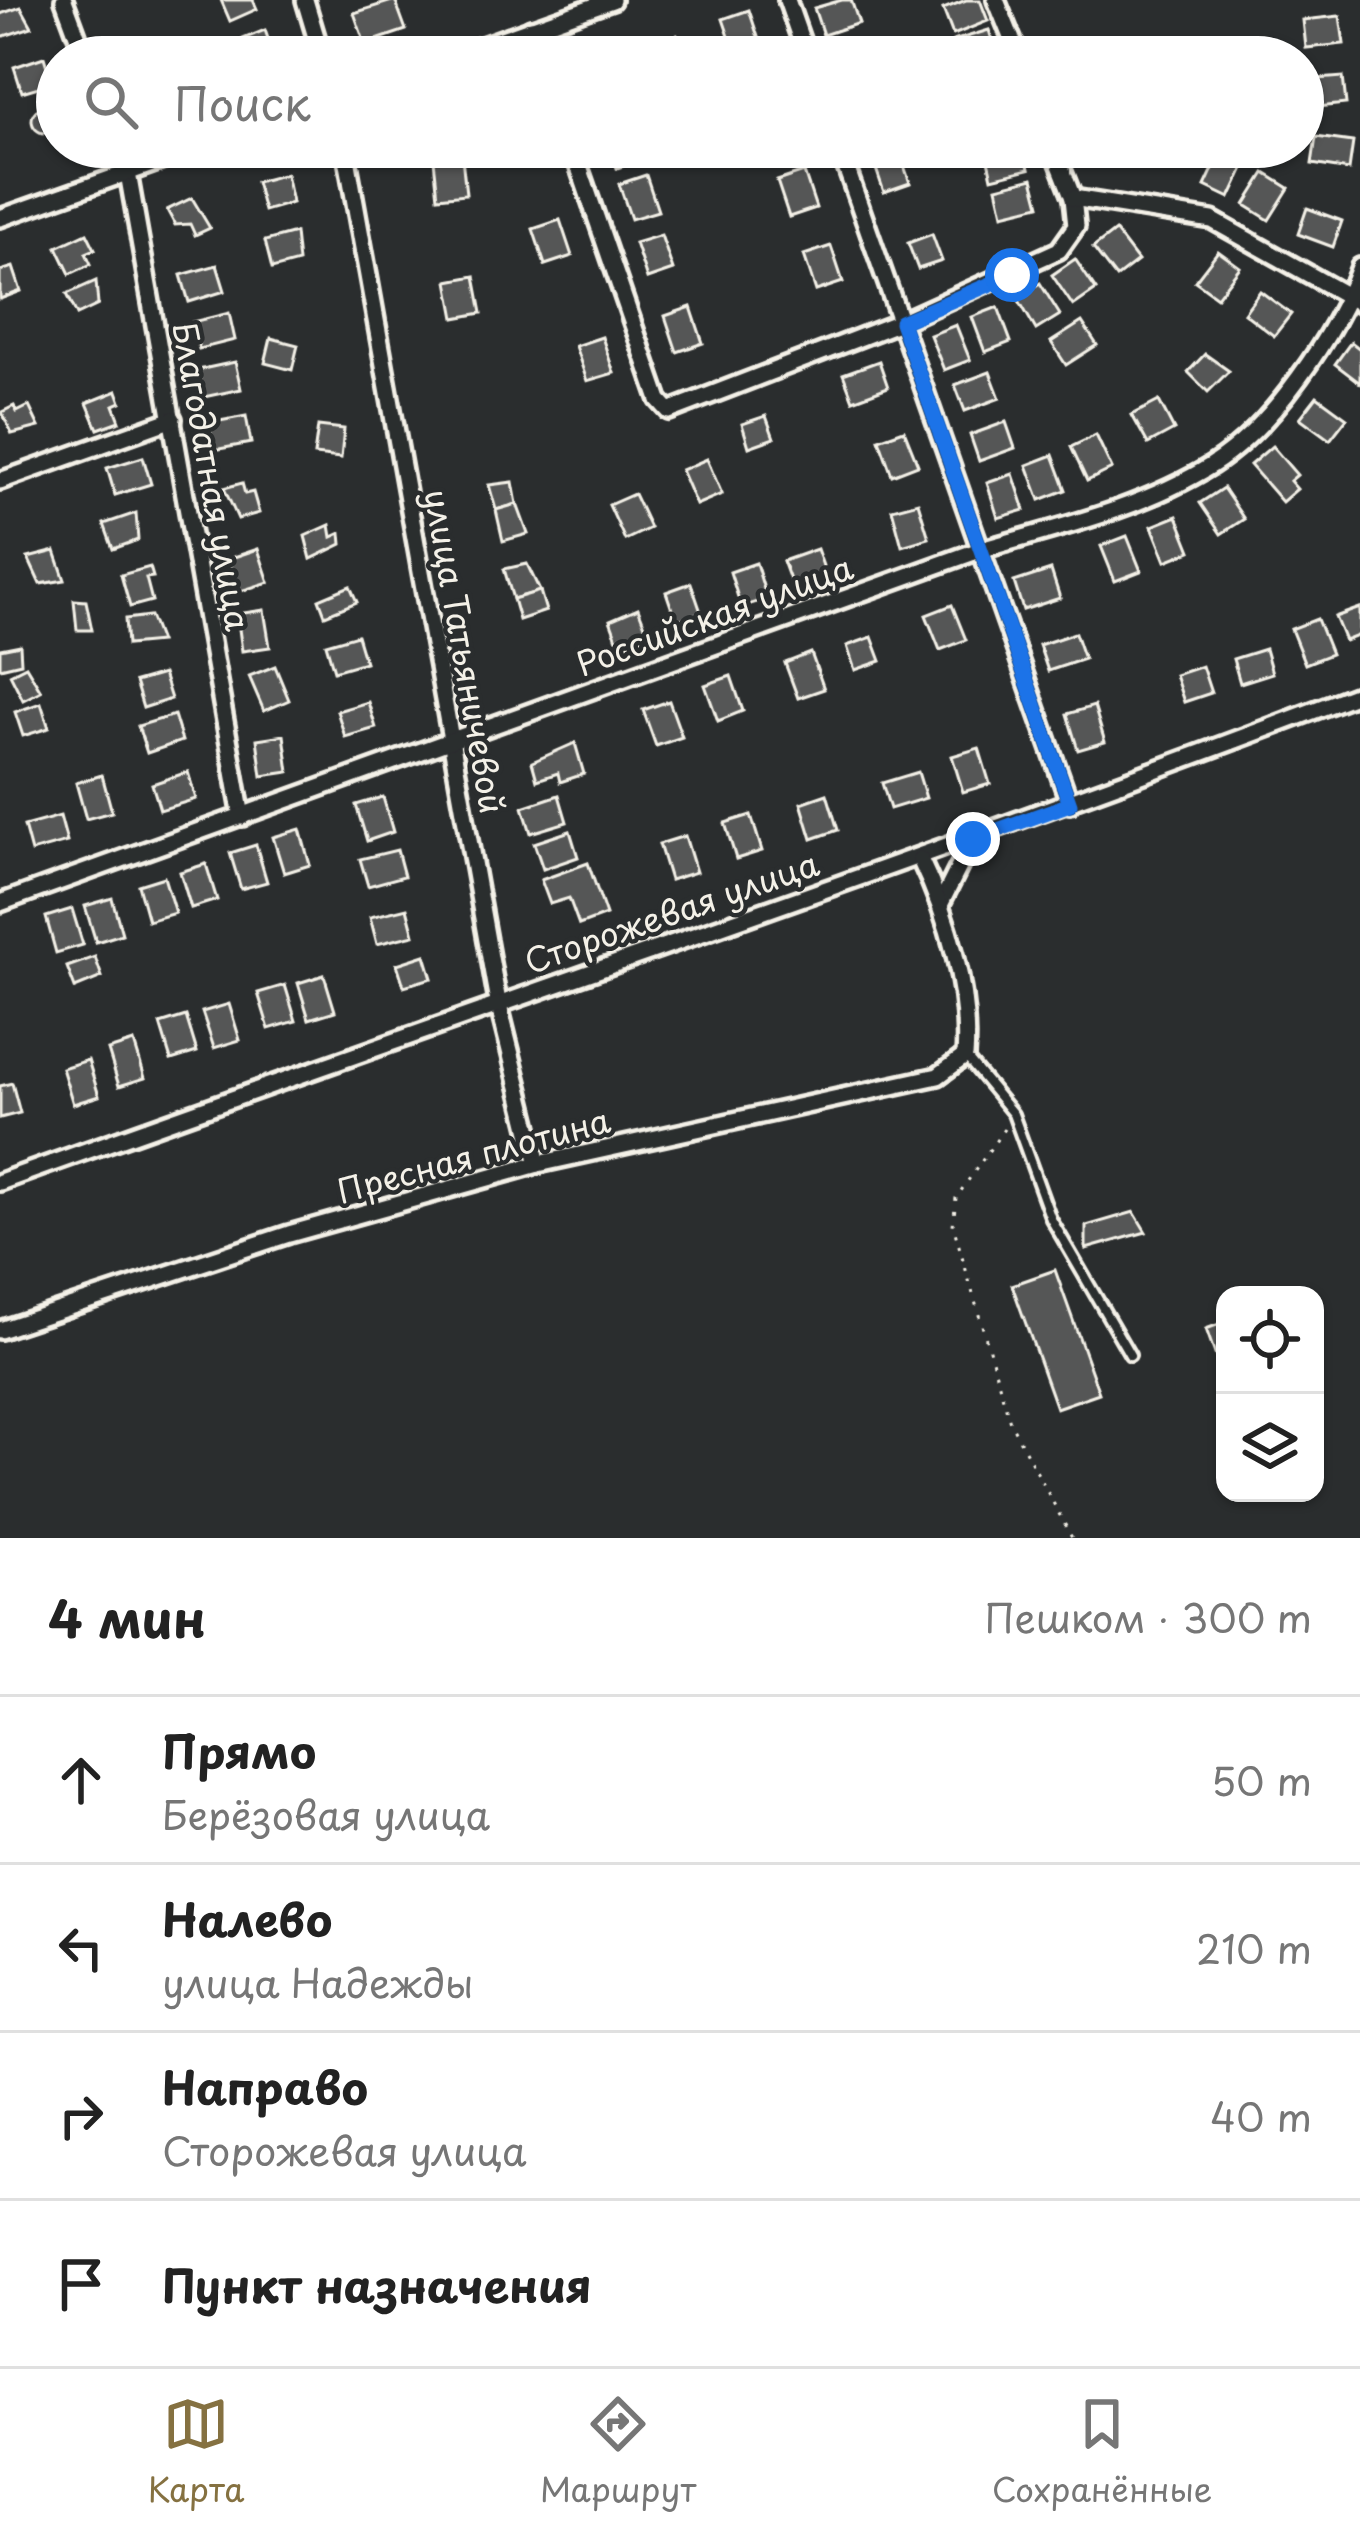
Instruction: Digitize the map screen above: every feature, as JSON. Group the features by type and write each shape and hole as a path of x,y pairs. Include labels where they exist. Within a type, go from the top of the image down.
{"street":[{"path":"64,0 77,36"},
{"path":"305,0 316,36"},
{"path":"509,36 612,0"},
{"path":"787,0 800,36"},
{"path":"996,0 1011,36"},
{"path":"531,28 534,36"},
{"name":"Благодатная улица","path":"126,168 242,817"},
{"path":"0,218 142,168"},
{"name":"улица Татьяничевой","path":"349,168 498,1002 538,1164"},
{"path":"579,168 658,400 669,411 901,322 1060,250 1076,226 1073,198 1062,168"},
{"path":"846,168 1070,804"},
{"path":"1073,198 1212,220 1354,301"},
{"name":"Российская улица","path":"0,904 977,550 1115,510 1214,464 1289,391 1354,301 1360,268"},
{"path":"0,481 173,419"},
{"name":"Сторожевая улица","path":"0,1182 498,1002 920,859 1360,694"},
{"path":"941,903 973,839"},
{"path":"920,859 941,903 967,1027 965,1056"},
{"name":"Пресная плотина","path":"0,1330 289,1234 538,1164 938,1076 965,1056"}],"lane":[{"path":"965,1056 1013,1114 1051,1220 1130,1355"}],"path":[{"path":"1013,1114 956,1198 953,1225 1010,1422 1072,1538"}],"building":[{"path":"221,0 253,0 257,9 230,21"},
{"path":"395,0 406,30 362,36 354,13"},
{"path":"851,0 859,23 823,35 814,8"},
{"path":"980,0 988,21 953,35 943,9"},
{"path":"21,7 32,27 1,37 0,14"},
{"path":"749,10 758,36 729,36 723,19"},
{"path":"1340,16 1344,44 1324,46 1324,36 1305,36 1303,20"},
{"path":"36,60 36,88 22,92 14,67"},
{"path":"1343,77 1346,104 1324,106 1324,79"},
{"path":"1324,138 1353,142 1349,170 1324,166"},
{"path":"435,168 463,168 466,194 438,197"},
{"path":"876,168 905,168 910,183 884,192"},
{"path":"990,168 1029,168 1029,169 992,178"},
{"path":"1213,168 1244,168 1230,198 1205,186"},
{"path":"804,172 816,208 789,217 777,181"},
{"path":"1265,173 1289,188 1269,220 1245,205"},
{"path":"286,174 292,203 264,211 256,182"},
{"path":"646,175 658,211 631,219 619,184"},
{"path":"1033,178 1040,205 1003,214 997,187"},
{"path":"192,198 210,228 195,235 190,224 175,225 167,210"},
{"path":"1307,208 1342,221 1333,247 1298,234"},
{"path":"560,220 572,256 545,265 533,229"},
{"path":"1115,231 1138,261 1116,278 1093,248"},
{"path":"87,233 95,249 86,253 91,264 70,274 57,247"},
{"path":"295,233 298,262 272,269 265,241"},
{"path":"932,234 942,261 918,269 908,243"},
{"path":"661,235 673,270 647,279 635,243"},
{"path":"831,246 843,282 816,291 804,255"},
{"path":"1218,251 1240,267 1217,297 1195,281"},
{"path":"1075,259 1096,290 1073,306 1052,275"},
{"path":"217,265 225,291 189,302 181,275"},
{"path":"13,267 21,291 0,299 0,271"},
{"path":"475,276 482,313 455,318 448,281"},
{"path":"96,281 98,305 77,315 67,294"},
{"path":"1040,283 1060,315 1036,330 1017,297"},
{"path":"1260,291 1291,314 1274,336 1244,313"},
{"path":"691,307 703,343 677,352 665,316"},
{"path":"998,307 1011,342 985,352 972,317"},
{"path":"229,313 235,340 199,349 192,322"},
{"path":"1082,322 1097,345 1066,365 1051,342"},
{"path":"956,325 970,360 944,370 930,335"},
{"path":"602,337 614,373 587,381 575,346"},
{"path":"271,338 298,345 292,370 265,363"},
{"path":"1351,342 1360,349 1360,383 1335,364"},
{"path":"1205,354 1229,371 1208,392 1188,372"},
{"path":"879,361 888,387 853,400 843,374"},
{"path":"235,362 241,389 204,397 198,370"},
{"path":"990,372 1000,398 965,411 955,385"},
{"path":"117,391 121,402 114,405 120,421 98,429 87,403"},
{"path":"1317,396 1347,418 1330,440 1300,418"},
{"path":"1159,401 1174,430 1148,444 1132,415"},
{"path":"14,406 17,412 29,406 39,427 12,434 2,412"},
{"path":"246,416 251,443 214,450 209,423"},
{"path":"766,416 774,438 749,447 742,424"},
{"path":"1006,422 1015,448 979,461 970,435"},
{"path":"318,426 344,429 341,458 314,455"},
{"path":"904,430 918,465 892,475 879,439"},
{"path":"1096,435 1112,469 1087,481 1071,447"},
{"path":"1272,446 1297,475 1290,481 1297,489 1282,502 1250,465"},
{"path":"1053,455 1066,490 1040,500 1027,465"},
{"path":"143,457 151,484 115,495 107,468"},
{"path":"707,459 722,494 696,505 681,470"},
{"path":"1013,474 1025,510 998,518 987,483"},
{"path":"513,482 517,504 496,510 489,485"},
{"path":"242,483 245,494 253,492 259,513 238,519 224,488"},
{"path":"1223,488 1244,519 1221,534 1200,503"},
{"path":"634,494 650,528 625,540 609,505"},
{"path":"918,502 929,538 902,546 892,509"},
{"path":"517,504 528,534 503,541 496,510"},
{"path":"136,513 138,540 113,549 104,524"},
{"path":"1177,516 1191,551 1166,561 1152,526"},
{"path":"330,525 332,537 341,533 342,544 311,559 305,536"},
{"path":"1127,536 1141,571 1115,581 1101,546"},
{"path":"258,549 269,582 225,596 222,586 236,582 228,559"},
{"path":"817,549 828,580 794,591 783,561"},
{"path":"55,551 65,580 40,584 28,558"},
{"path":"756,563 767,599 741,607 730,572"},
{"path":"527,564 540,591 513,599 504,569"},
{"path":"150,567 153,577 146,578 152,601 130,607 121,575"},
{"path":"1051,570 1060,598 1023,610 1014,582"},
{"path":"691,583 701,612 676,621 666,592"},
{"path":"350,586 357,602 325,615 319,599"},
{"path":"540,591 546,611 519,620 513,599"},
{"path":"74,600 86,601 92,630 77,630"},
{"path":"952,605 966,640 940,650 926,615"},
{"path":"638,608 649,636 620,647 610,620"},
{"path":"1360,608 1360,635 1345,641 1335,617"},
{"path":"264,610 270,647 242,651 237,614"},
{"path":"150,616 160,642 127,645 125,619"},
{"path":"1317,619 1331,654 1305,664 1291,629"},
{"path":"1075,633 1084,659 1048,671 1039,645"},
{"path":"357,635 365,662 334,671 326,644"},
{"path":"872,637 881,661 855,670 847,646"},
{"path":"20,645 21,663 0,668 0,649"},
{"path":"1265,649 1272,673 1240,683 1233,659"},
{"path":"811,653 824,689 798,698 785,663"},
{"path":"26,666 41,691 23,700 10,674"},
{"path":"275,666 289,700 264,711 249,676"},
{"path":"1202,666 1211,693 1184,702 1175,675"},
{"path":"163,674 171,699 143,708 135,682"},
{"path":"731,676 743,711 718,721 705,685"},
{"path":"669,701 682,737 656,746 643,710"},
{"path":"368,702 376,728 345,737 337,711"},
{"path":"41,703 49,728 23,736 15,712"},
{"path":"1094,706 1105,742 1078,750 1067,714"},
{"path":"174,715 182,741 147,753 138,726"},
{"path":"284,735 289,772 262,776 257,739"},
{"path":"575,743 584,774 560,782 558,773 537,780 532,762"},
{"path":"979,748 990,784 963,792 952,756"},
{"path":"188,772 196,799 160,810 152,784"},
{"path":"918,772 926,798 890,809 882,783"},
{"path":"102,775 112,812 86,819 76,783"},
{"path":"827,794 838,830 812,839 801,803"},
{"path":"559,795 567,822 531,833 523,807"},
{"path":"383,797 393,832 367,841 356,805"},
{"path":"751,815 762,851 736,859 725,823"},
{"path":"60,816 67,842 31,852 24,826"},
{"path":"300,829 310,865 284,873 273,837"},
{"path":"570,831 578,857 543,869 534,843"},
{"path":"685,836 696,872 670,880 659,844"},
{"path":"256,845 267,882 241,889 230,853"},
{"path":"397,850 404,876 368,886 360,859"},
{"path":"588,863 606,915 579,925 569,898 550,904 541,880"},
{"path":"206,864 217,900 191,908 180,872"},
{"path":"164,877 175,913 148,921 138,885"},
{"path":"112,898 122,934 96,942 85,906"},
{"path":"407,908 414,935 377,944 370,917"},
{"path":"72,909 83,945 56,953 46,917"},
{"path":"425,955 432,978 404,986 397,964"},
{"path":"95,957 102,977 75,988 67,967"},
{"path":"324,975 335,1011 309,1019 298,983"},
{"path":"285,985 296,1021 269,1029 258,993"},
{"path":"229,1004 240,1040 214,1048 202,1012"},
{"path":"186,1016 197,1052 171,1060 160,1024"},
{"path":"134,1042 145,1078 119,1086 108,1050"},
{"path":"88,1060 99,1096 73,1104 62,1068"},
{"path":"12,1083 20,1113 0,1118 0,1086"},
{"path":"1134,1212 1146,1232 1086,1249 1086,1226"},
{"path":"1055,1270 1099,1393 1056,1408 1012,1285"},
{"path":"1216,1325 1216,1357 1206,1329"}],"route":[{"path":"973,839 1070,804 977,550 901,322 1012,275"}]}
